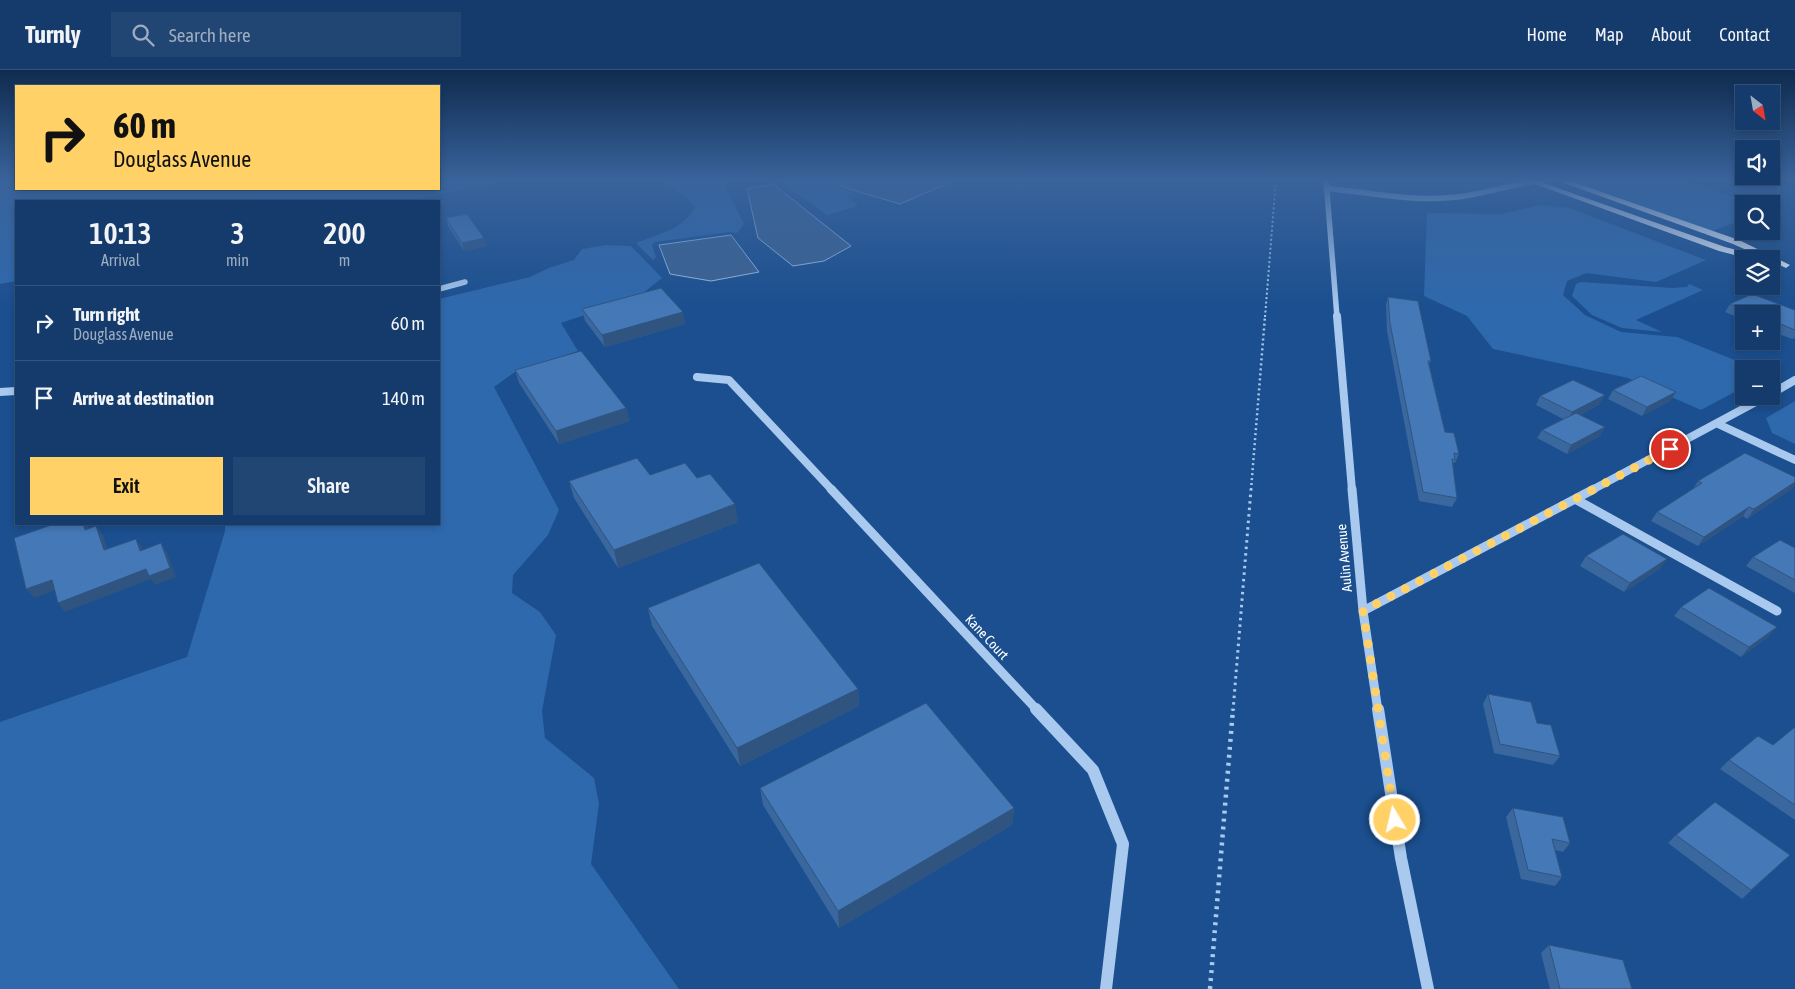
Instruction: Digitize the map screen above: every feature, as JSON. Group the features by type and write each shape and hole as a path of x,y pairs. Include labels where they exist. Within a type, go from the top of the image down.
{"main road":[{"path":"1645,222 1735,252"},
{"path":"1679,222 1736,242 1786,265"},
{"path":"1780,263 1795,268"}],"street":[{"name":"Aulin Avenue","path":"1329,222 1363,611 1401,858 1428,989"},
{"path":"440,289 465,282"},
{"name":"Kane Court","path":"697,377 729,380 1093,770 1123,844 1106,989"},
{"path":"1780,389 1795,380"},
{"path":"0,392 15,391"},
{"path":"1363,611 1751,405"},
{"path":"1718,424 1795,460"},
{"path":"1575,499 1777,611"}],"path":[{"path":"1210,989 1273,222"}],"shaded area":[{"path":"0,222 15,222 15,281 0,284"},
{"path":"682,222 743,222 744,224 737,233 730,232 655,242 652,245 656,257 653,260 636,243 662,234"},
{"path":"754,222 821,222 851,246 824,261 793,266 758,238"},
{"path":"1427,222 1606,222 1706,260 1656,282 1586,273 1567,281 1563,295 1585,315 1621,332 1677,337 1735,360 1735,392 1701,410 1628,378 1493,349 1467,316 1424,296"},
{"path":"1686,222 1735,222 1712,231"},
{"path":"731,235 759,272 711,281 670,274 659,245"},
{"path":"606,245 631,246 662,278 638,297 561,323 578,351 515,372 494,387 559,510 548,535 513,575 512,593 540,612 556,635 542,711 545,738 594,778 599,804 591,864 679,989 0,989 0,722 187,657 225,531 225,525 440,525 440,299 530,277 549,268 574,260 582,249"},
{"path":"1581,282 1673,288 1687,287 1689,284 1703,290 1636,320 1662,332 1622,328 1592,315 1572,296 1576,284"},
{"path":"1795,401 1795,444 1772,433 1766,418"}],"building":[{"path":"448,222 473,222 484,238 462,243"},
{"path":"661,288 683,312 602,335 582,309"},
{"path":"1750,295 1755,295 1795,310 1795,330 1780,324 1780,305 1735,306 1730,304"},
{"path":"1388,297 1418,301 1431,361 1428,361 1445,432 1454,433 1459,454 1454,453 1455,460 1452,459 1457,498 1423,492 1390,323"},
{"path":"581,351 626,408 556,431 515,370"},
{"path":"1641,376 1676,392 1647,407 1613,390"},
{"path":"1573,380 1605,395 1572,412 1540,396"},
{"path":"1576,413 1605,427 1571,445 1542,430"},
{"path":"1745,453 1795,477 1795,482 1754,509 1749,507 1704,537 1657,512 1702,483 1698,481"},
{"path":"637,458 650,475 685,463 697,478 710,474 735,504 614,550 569,481"},
{"path":"51,525 83,525 85,530 96,526 104,550 136,539 140,551 161,543 170,568 149,576 146,569 58,603 52,580 26,589 14,538"},
{"path":"1623,534 1667,559 1630,583 1586,556"},
{"path":"1780,540 1795,548 1795,580 1753,557"},
{"path":"759,563 858,689 737,748 648,608"},
{"path":"1709,588 1777,627 1749,647 1681,607"},
{"path":"1488,694 1531,702 1537,723 1551,725 1560,756 1500,744"},
{"path":"926,703 1014,808 838,911 760,788"},
{"path":"1795,727 1795,805 1729,760 1758,736 1773,745"},
{"path":"1715,802 1790,855 1751,890 1676,835"},
{"path":"1513,808 1563,817 1570,843 1552,839 1562,877 1528,870"},
{"path":"1549,945 1623,960 1632,989 1560,989"}],"route":[{"path":"1395,820 1363,611 1670,449"}]}
